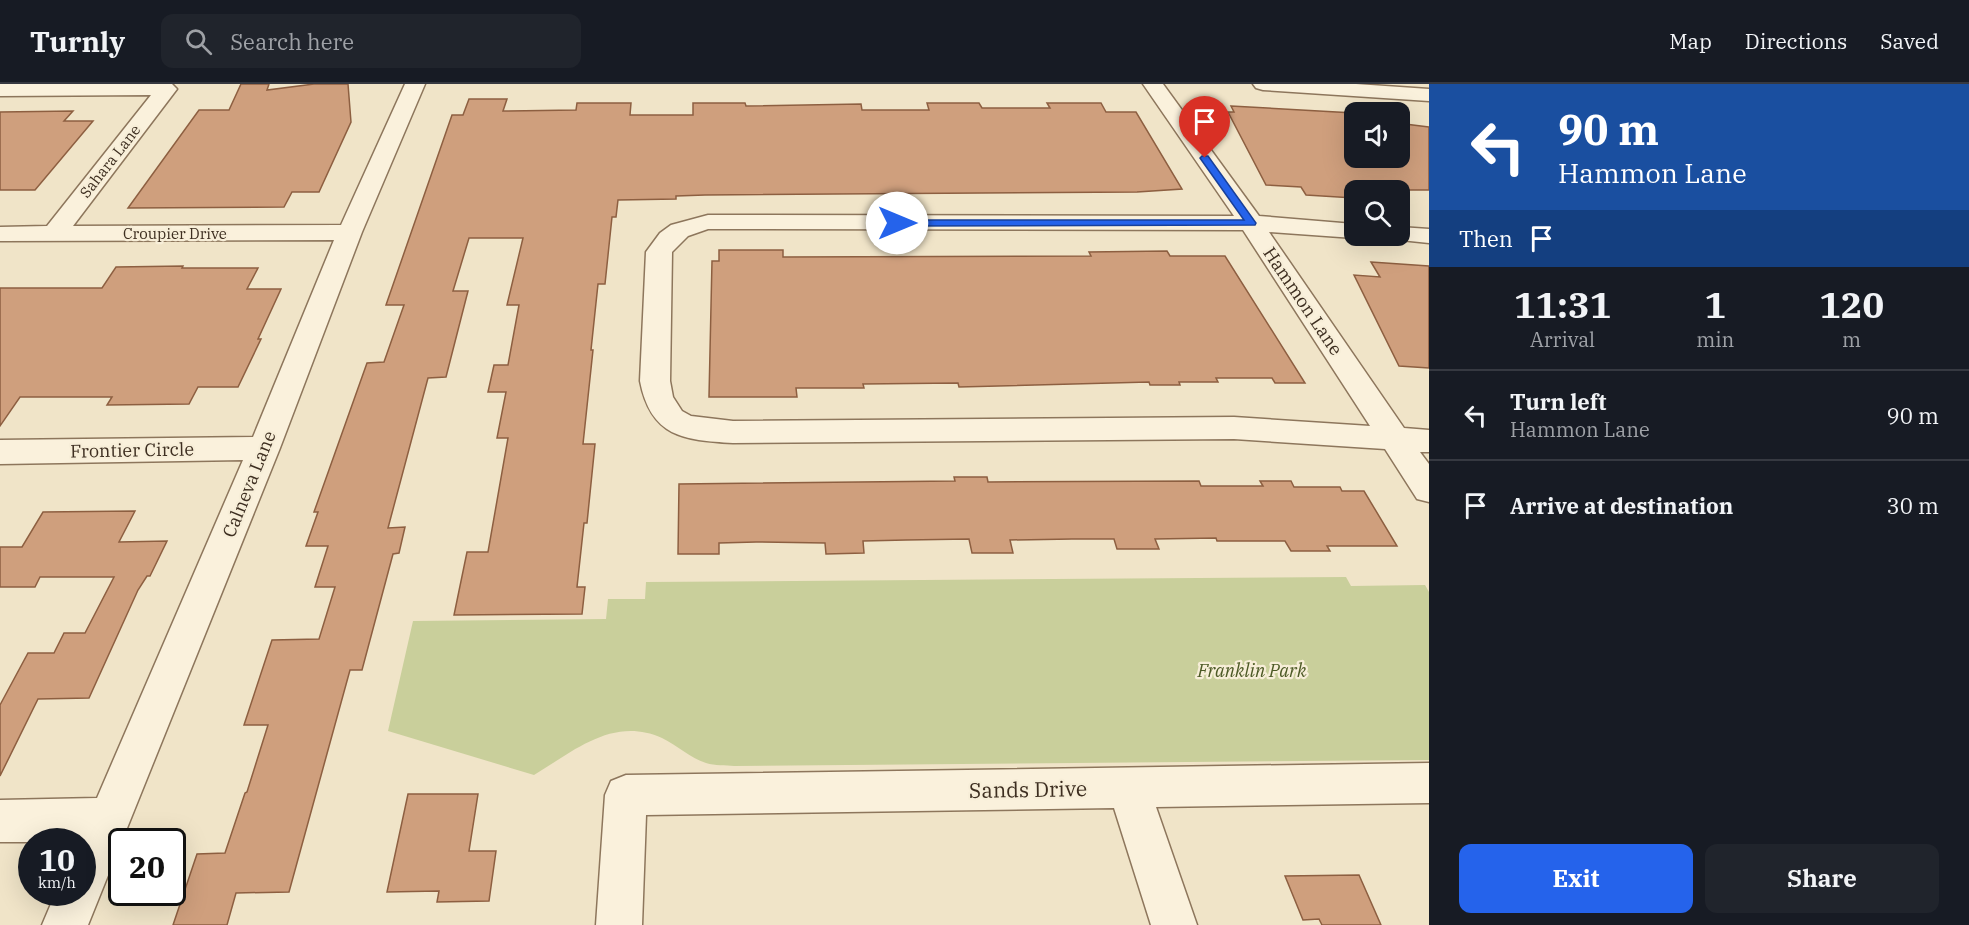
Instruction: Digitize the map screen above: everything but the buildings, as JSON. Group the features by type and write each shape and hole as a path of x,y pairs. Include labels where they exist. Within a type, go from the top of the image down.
{"street":[{"name":"Calneva Lane","path":"96,850 264,448 350,232 415,84"},
{"name":"Hammon Lane","path":"1153,84 1251,223 1429,490"},
{"path":"1263,84 1429,95"},
{"name":"Sahara Lane","path":"0,90 167,89 54,234"},
{"path":"1344,230 1251,223 708,222 681,228 667,240 659,252 655,381 657,400 667,417 696,430 733,432 1234,428 1429,441"},
{"name":"Croupier Drive","path":"0,234 350,232"},
{"path":"1410,235 1429,236"},
{"name":"Frontier Circle","path":"0,452 264,448"},
{"name":"Sands Drive","path":"619,925 626,795 1429,783"},
{"path":"1128,788 1174,925"},
{"path":"0,821 109,819"},
{"path":"65,925 73,906"}],"green space":[{"name":"Franklin Park","path":"1346,577 1351,586 1425,585 1429,592 1429,760 734,766 706,763 662,738 644,732 627,731 595,739 534,775 388,731 413,621 606,619 608,599 645,599 646,582"}],"route":[{"path":"897,223 1251,223 1205,158"}]}
